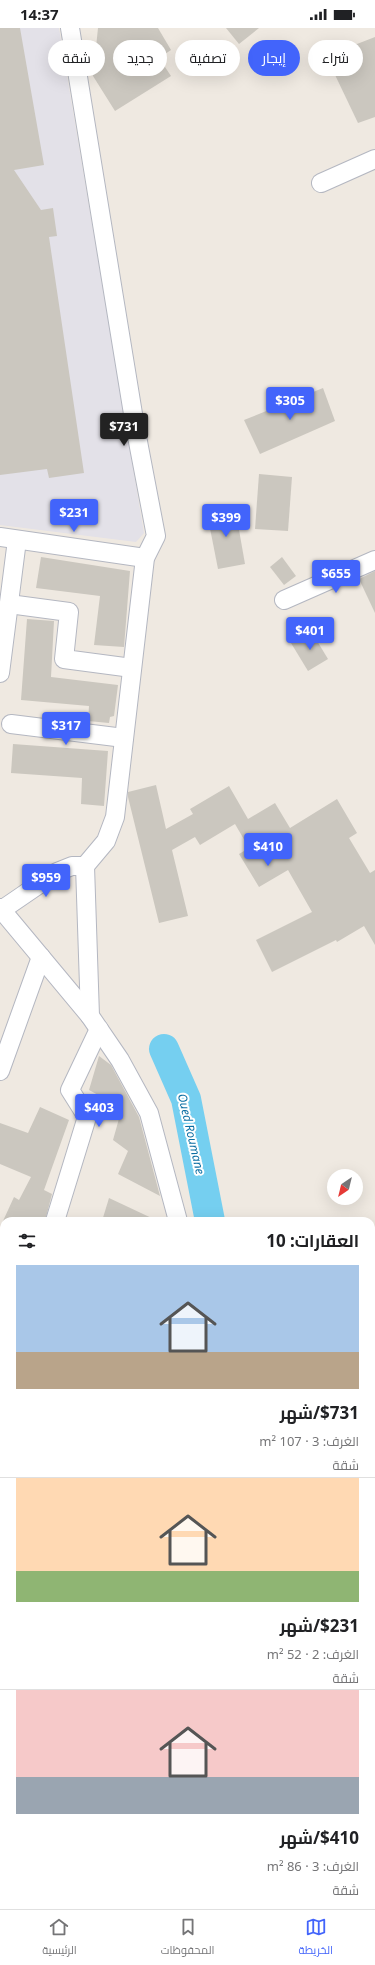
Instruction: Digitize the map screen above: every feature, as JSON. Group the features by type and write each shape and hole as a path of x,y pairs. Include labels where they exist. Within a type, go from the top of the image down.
{"street":[{"path":"56,1217 87,1117 70,1090 95,1022 85,866 106,842 115,817 145,558 156,536 131,402 70,28"},
{"path":"321,183 375,159"},
{"path":"0,673 9,604 9,539 145,558"},
{"path":"284,600 375,560"},
{"path":"9,604 69,612 64,659 132,668"},
{"path":"11,724 124,738"},
{"path":"85,866 72,866 57,872 0,910 95,1022 120,1060 150,1113 177,1217"},
{"path":"0,1072 41,958"}],"shaded area":[{"path":"0,28 59,28 61,40 48,40 48,76 67,76 144,533 136,542 0,525"}],"building":[{"path":"0,28 20,28 44,165 14,170 41,210 53,208 57,236 49,237 84,473 49,478 47,469 0,475"},
{"path":"98,28 158,28 165,40 113,40 113,76 167,76 167,70 171,76 115,111 93,76 105,76 105,40 97,40"},
{"path":"226,28 259,28 240,43 240,40 236,40"},
{"path":"375,37 375,117 358,123 336,76 363,76 363,42"},
{"path":"167,43 171,50 167,53"},
{"path":"323,388 335,421 260,454 244,420"},
{"path":"259,474 292,477 288,531 255,529"},
{"path":"235,507 245,564 218,569 207,513"},
{"path":"41,557 130,571 124,647 94,645 100,596 36,588"},
{"path":"282,557 296,576 284,585 270,567"},
{"path":"375,571 375,613 359,579"},
{"path":"27,619 54,621 51,677 118,685 114,716 110,717 109,723 88,721 89,706 21,700"},
{"path":"311,631 328,659 308,671 291,643"},
{"path":"13,744 108,751 104,806 81,804 82,778 11,773"},
{"path":"156,785 166,829 193,814 190,809 229,786 248,819 275,803 290,828 337,799 357,833 349,838 370,873 375,870 375,945 364,926 337,942 336,940 272,972 256,940 312,912 288,870 259,887 239,854 249,848 235,824 200,845 195,837 172,850 188,916 159,923 128,797 128,792"},
{"path":"99,1056 111,1065 139,1117 160,1196 118,1174 128,1151 113,1140 122,1108 89,1090"},
{"path":"40,1107 69,1120 44,1190 52,1194 46,1217 5,1217 14,1197 19,1200 31,1177 0,1164 0,1123 28,1133"},
{"path":"109,1198 149,1217 103,1217"}],"waterway":[{"name":"Oued Roumane","path":"164,1049 186,1099 209,1217"}]}
